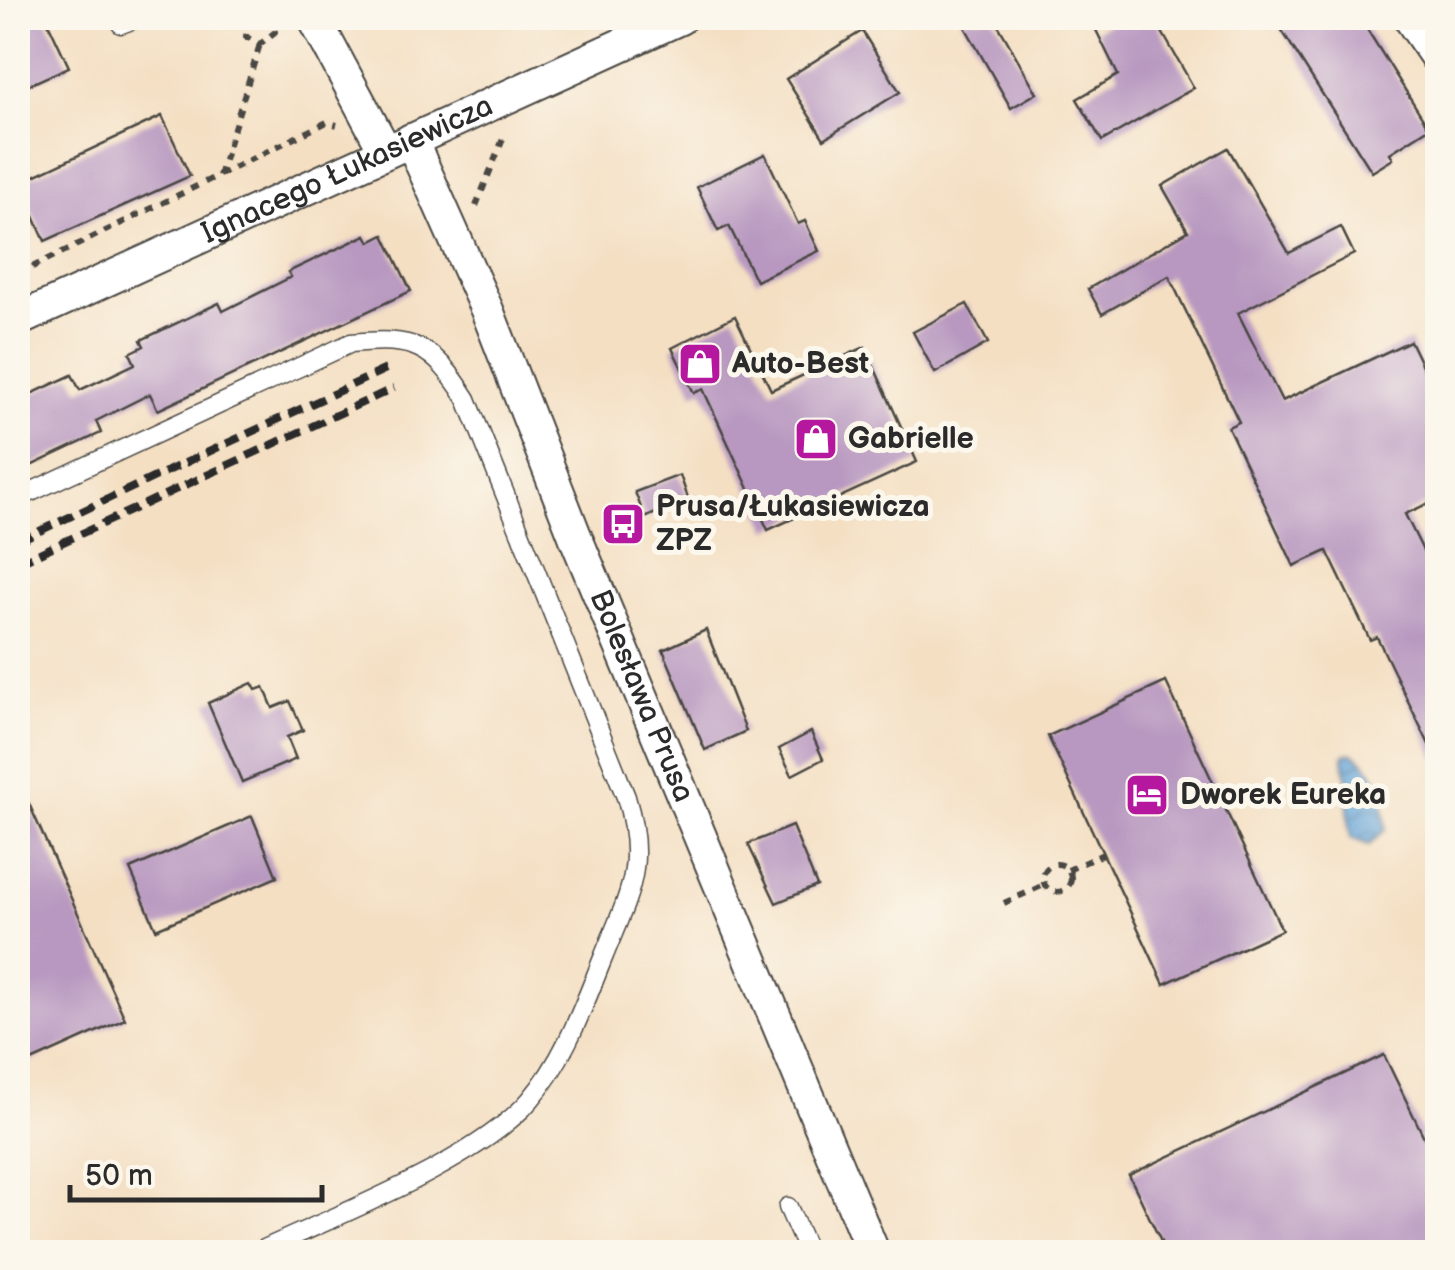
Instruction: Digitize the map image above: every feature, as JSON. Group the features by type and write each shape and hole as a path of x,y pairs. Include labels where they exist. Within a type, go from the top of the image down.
{"street":[{"name":"Bolesława Prusa","path":"314,18 391,142 454,233 873,1252"},
{"name":"Ignacego Łukasiewicza","path":"18,320 391,142 680,18"},
{"path":"1410,18 1438,59"}],"lane":[{"path":"18,498 351,342 394,339 419,344 449,372 466,399 626,797 638,838 634,882 567,1044 529,1101 471,1149 258,1252"},
{"path":"788,1206 808,1252"}],"path":[{"path":"248,18 246,37 260,44"},
{"path":"219,177 260,44 273,37 276,27 272,18"},
{"path":"454,233 467,226 511,120 500,97"},
{"path":"18,274 327,122 391,142"},
{"path":"1044,885 1044,871 1051,865 1068,870 1103,854"},
{"path":"1044,885 1055,893 1064,891 1070,884 1068,870"},
{"path":"1004,903 1044,885"}],"water":[{"path":"1352,753 1369,767 1382,796 1386,829 1369,845 1351,838 1349,831 1344,754"}],"building":[{"path":"46,18 69,67 18,90 18,23"},
{"path":"960,18 994,18 1037,93 1011,108"},
{"path":"1118,18 1154,18 1194,88 1102,141 1077,99 1118,75 1096,30"},
{"path":"1274,18 1360,18 1429,128 1390,153 1393,159 1372,172"},
{"path":"862,31 900,92 824,139 786,79"},
{"path":"162,116 190,176 45,241 19,183"},
{"path":"1228,148 1289,253 1341,227 1354,254 1238,313 1282,401 1410,341 1438,399 1438,499 1405,514 1438,581 1438,763 1377,637 1370,640 1327,551 1294,566 1228,427 1239,422 1169,276 1102,314 1088,289 1188,231 1162,186"},
{"path":"765,154 798,224 805,221 819,251 756,281 729,226 718,231 697,187"},
{"path":"366,235 370,242 384,235 411,291 158,410 150,394 96,421 101,433 18,472 18,400 72,375 80,390 135,364 130,353 144,346 141,340 219,303 223,311 291,277 288,272"},
{"path":"967,304 988,343 935,373 913,332"},
{"name":"Gabrielle","path":"735,316 771,390 865,347 917,462 768,530 703,389 694,393 672,348"},
{"path":"680,475 688,498 645,518 635,492"},
{"path":"706,630 746,731 705,750 663,650"},
{"name":"Dworek Eureka","path":"1166,682 1282,930 1164,984 1048,736"},
{"path":"252,683 256,690 264,687 273,708 290,701 303,730 287,737 296,759 242,782 208,703"},
{"path":"811,732 823,759 792,775 779,749"},
{"path":"18,779 125,1019 18,1067"},
{"path":"252,816 277,877 156,929 130,869"},
{"path":"792,826 817,886 776,903 748,844"},
{"path":"1384,1055 1438,1166 1438,1252 1166,1252 1129,1175"}],"railway":[{"path":"18,541 386,369"},
{"path":"18,563 394,388"}],"place":[{"name":"Auto-Best","path":"700,364"},
{"name":"Gabrielle","path":"816,439"},
{"name":"Prusa/Łukasiewicza ZPZ","path":"623,524"},
{"name":"Dworek Eureka","path":"1147,795"}]}
